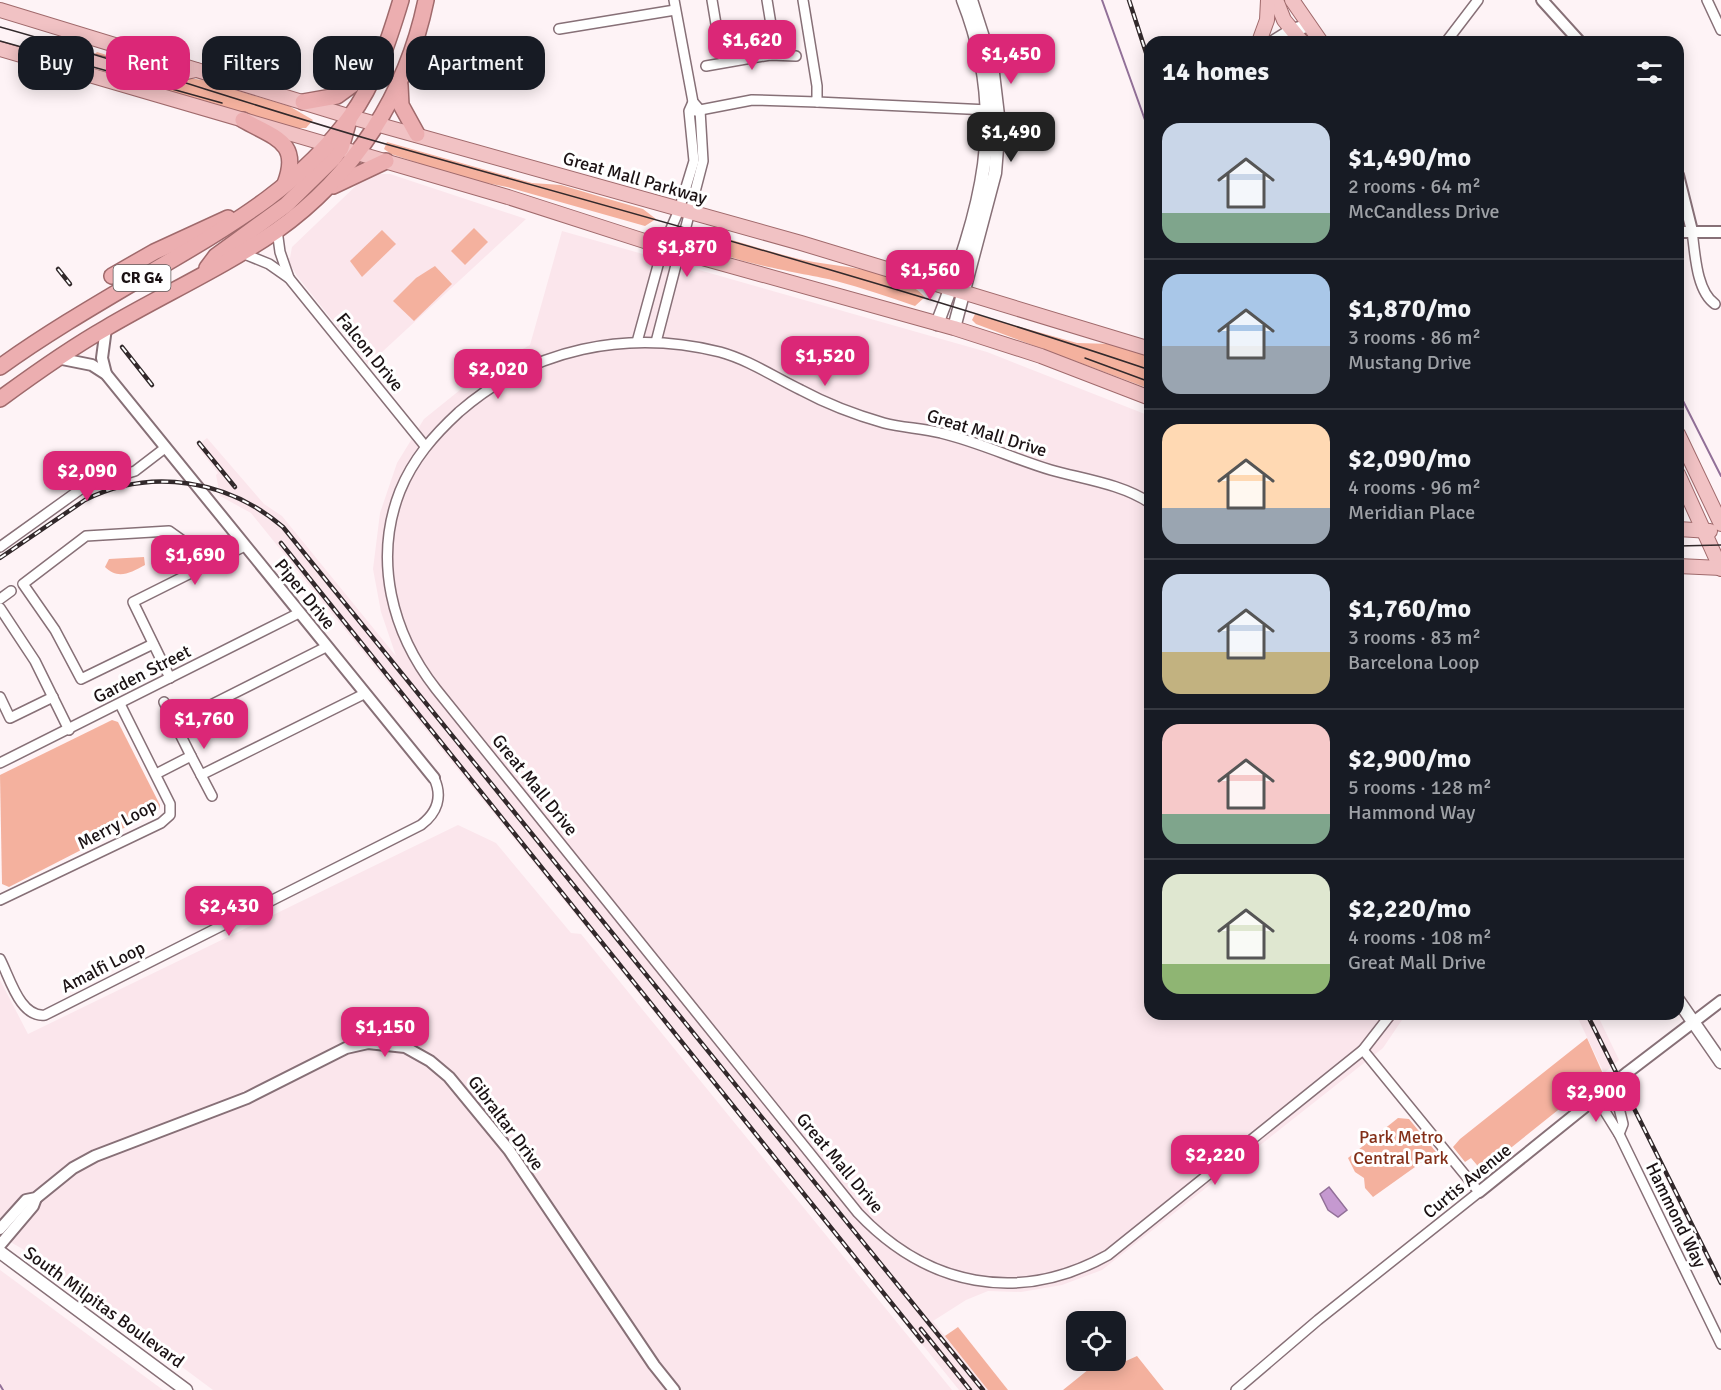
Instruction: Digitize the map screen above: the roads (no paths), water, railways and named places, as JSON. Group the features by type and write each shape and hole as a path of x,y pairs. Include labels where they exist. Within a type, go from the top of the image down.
{"highway":[{"name":"CR G4","path":"388,36 401,0"},
{"name":"CR G4","path":"0,399 57,358 106,327 242,253 277,230 325,190 379,123 412,55 426,0"},
{"path":"400,80 401,105 417,134"},
{"path":"303,102 337,96 345,90"},
{"name":"CR G4","path":"0,367 39,339 203,242 283,189 351,117 365,90"},
{"path":"200,277 216,256 285,205 333,159 341,148 351,117"},
{"path":"243,120 282,142 286,147 291,162 283,189"},
{"path":"325,190 387,161"},
{"path":"112,276 154,252 264,203"}],"main road":[{"path":"954,328 957,292 983,178 988,110 982,61 963,0"},
{"path":"937,324 957,292 995,173 999,124 992,65 971,0"},
{"path":"1261,36 1267,20 1268,0"},
{"path":"1276,0 1295,36"},
{"path":"1292,0 1316,36"},
{"name":"Great Mall Parkway","path":"0,10 351,117 801,243 1144,347"},
{"path":"1298,36 1307,26"},
{"path":"0,49 18,54"},
{"path":"94,62 159,78 196,70"},
{"path":"94,77 508,196 680,252 954,328 1041,356 1144,396"},
{"path":"1684,447 1721,525"},
{"path":"1684,487 1721,568 1684,566"},
{"path":"1684,530 1704,532 1721,530"},
{"path":"1684,1008 1721,1062"},
{"name":"South Milpitas Boulevard","path":"0,1252 186,1390"}],"street":[{"path":"656,342 680,252 694,161 691,107 674,0"},
{"path":"712,0 721,54 725,61"},
{"path":"767,0 775,49 770,55"},
{"path":"803,0 817,86 817,102"},
{"path":"1451,36 1478,0"},
{"path":"1542,0 1571,36"},
{"path":"1707,0 1721,30"},
{"path":"559,29 675,10"},
{"path":"706,66 770,55 796,56"},
{"path":"691,107 700,110 752,100 988,110"},
{"path":"637,342 663,247 685,212 703,160 700,110"},
{"path":"1684,199 1701,281 1708,299 1715,304"},
{"name":"Falcon Drive","path":"277,230 280,252 288,278"},
{"path":"1684,232 1721,232"},
{"name":"Falcon Drive","path":"242,253 269,264 288,278 425,447"},
{"path":"106,327 102,358 106,374"},
{"name":"Great Mall Drive","path":"1144,500 1131,493 1048,469 951,436 891,424 852,412 808,394 757,366 721,352 656,342 637,342 582,349 526,368 466,406 425,447 410,470 397,499 388,553 390,590 396,615 415,660 436,689 827,1176 874,1230 913,1259 950,1275 996,1283 1049,1278 1090,1264 1126,1241 1363,1050 1386,1020"},
{"name":"Piper Drive","path":"57,358 92,365 106,374 434,778"},
{"path":"0,547 85,486 135,471 165,448"},
{"path":"153,644 81,679 55,630 23,584 86,536 169,531 197,551 206,565"},
{"path":"170,678 133,602 245,546"},
{"path":"0,599 11,591"},
{"path":"0,608 35,661 69,730"},
{"name":"Garden Street","path":"0,763 299,613"},
{"path":"175,723 326,647"},
{"path":"201,774 364,694"},
{"path":"0,697 10,718 52,697"},
{"path":"164,702 212,796"},
{"name":"Merry Loop","path":"0,900 170,815 170,804 120,704"},
{"path":"156,774 191,756"},
{"name":"Amalfi Loop","path":"0,959 27,1011 38,1016 45,1015 421,825 434,812 438,802 434,778"},
{"name":"Curtis Avenue","path":"1236,1390 1318,1320 1619,1078 1721,1001"},
{"name":"Gibraltar Drive","path":"0,1229 26,1200 36,1198 73,1168 95,1156 247,1098 346,1048 368,1043 405,1047 430,1061 449,1077 504,1144 654,1365 674,1390"},
{"path":"1363,1050 1479,1192"},
{"name":"Hammond Way","path":"1618,1134 1623,1124 1619,1108 1619,1078"},
{"name":"Hammond Way","path":"1596,1097 1618,1134 1721,1344"},
{"name":"Gibraltar Drive","path":"0,1245 33,1206 36,1198"}],"waterway":[{"path":"1102,0 1144,117"},
{"path":"1684,403 1721,476"},
{"path":"0,1385 3,1390"}],"tram line":[{"path":"0,27 375,141 861,279 1144,368"},
{"path":"0,41 222,103"},
{"path":"1085,358 1144,380"},
{"path":"1684,546 1721,545"}],"railway":[{"path":"1129,0 1144,46"},
{"path":"58,269 70,284"},
{"path":"122,347 152,385"},
{"path":"199,443 235,487"},
{"path":"0,558 85,500 110,490 136,484 162,482 214,489 238,498 283,527 983,1390"},
{"path":"281,543 922,1341"},
{"path":"1590,1020 1721,1283"},
{"path":"921,1329 970,1390"}],"park label":[{"name":"Park Metro Central Park","path":"1401,1147"}]}
